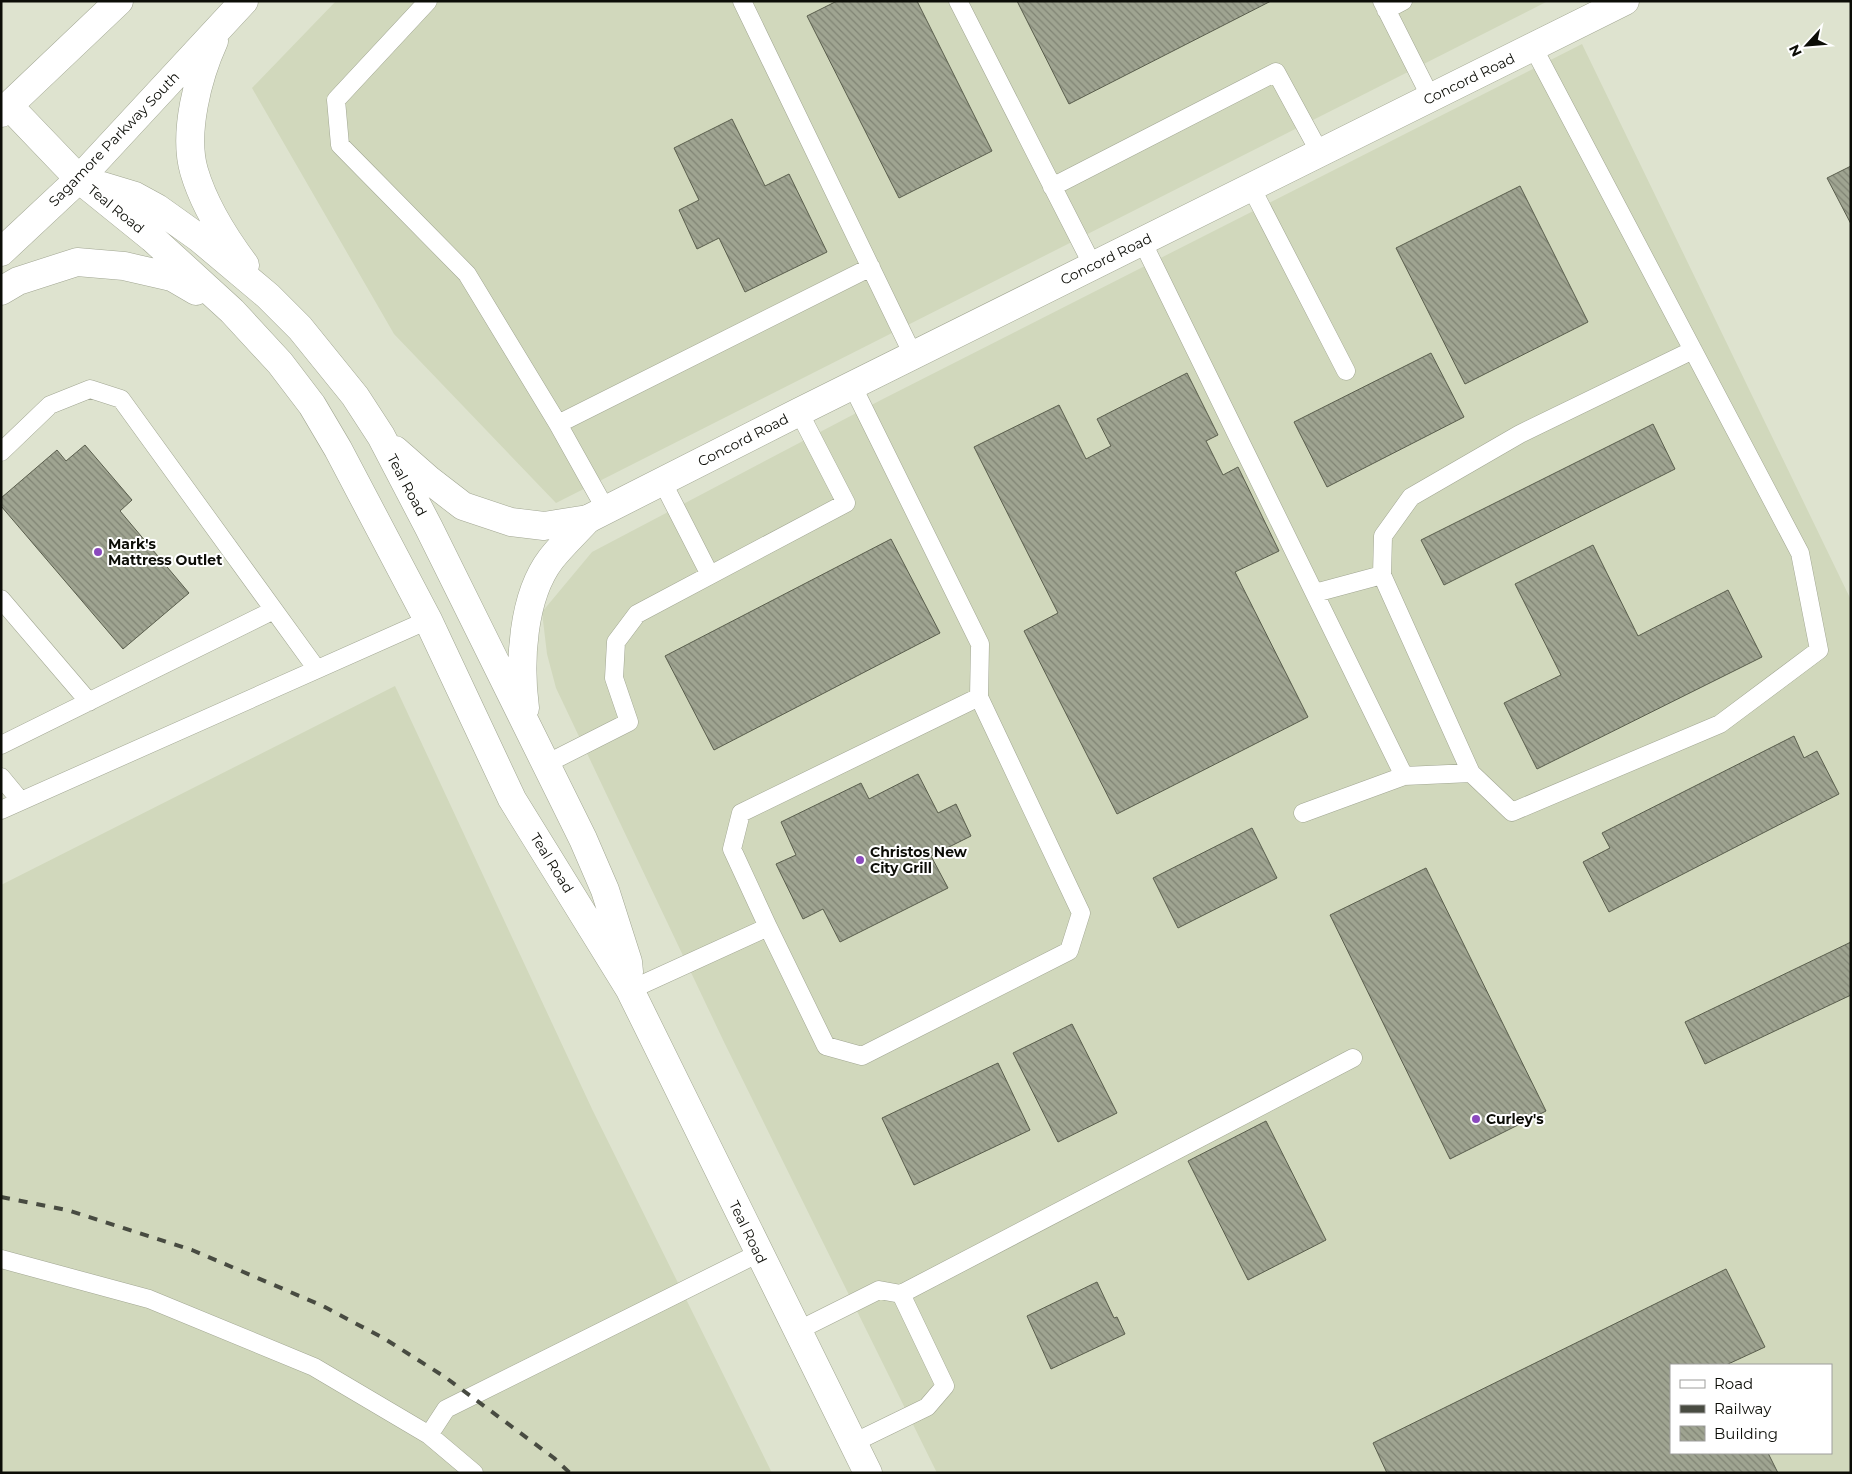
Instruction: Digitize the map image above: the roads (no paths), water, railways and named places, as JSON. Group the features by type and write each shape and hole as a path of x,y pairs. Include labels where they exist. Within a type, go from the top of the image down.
{"main road":[{"path":"79,178 4,106 119,1"},
{"name":"Sagamore Parkway South","path":"1,252 79,178 244,1"},
{"name":"Concord Road","path":"597,515 852,385 1533,47 1612,4"},
{"path":"221,26 206,58 190,126 194,170 209,208 223,233 268,296"},
{"name":"Teal Road","path":"79,178 135,196 157,208 199,238 268,296 328,360 355,396 381,436 429,528 583,839 605,890 628,962 630,990"},
{"name":"Teal Road","path":"79,178 152,238 232,311 280,363 312,405 338,449 428,620 512,799 630,990 868,1473"},
{"path":"1,290 18,281 77,262 114,265 172,277 232,311"},
{"path":"381,436 428,479 463,506 511,522 544,526 597,515"},
{"path":"527,725 520,676 528,611 538,584 550,560 597,515"}],"lane":[{"path":"428,1 336,100 340,145 467,274 558,424 597,515"},
{"path":"742,1 913,355"},
{"path":"958,1 1092,266"},
{"path":"1403,1 1384,5 1431,98"},
{"path":"1533,47 1693,350 1800,553 1819,650 1720,724 1512,812 1471,774 1382,575 1383,536 1411,496 1520,434 1693,350"},
{"path":"1052,187 1276,72 1320,153"},
{"path":"1252,187 1346,370"},
{"path":"1142,241 1404,776"},
{"path":"558,424 871,267"},
{"path":"852,385 980,644 978,697 1081,913 1070,951 862,1056 826,1046 732,849 741,813 978,697"},
{"path":"1,452 50,405 90,389 121,399 316,668"},
{"path":"546,764 630,722 614,678 616,642 637,614 846,503 799,412"},
{"path":"662,481 710,575"},
{"path":"1315,593 1382,575"},
{"path":"1,599 89,702"},
{"path":"1,745 274,610"},
{"path":"1,810 316,668 428,620"},
{"path":"1303,813 1404,776 1471,774"},
{"path":"1,777 20,800"},
{"path":"630,990 768,927"},
{"path":"797,1331 879,1290 901,1294 1353,1058"},
{"path":"429,1435 446,1409 759,1254"},
{"path":"1,1259 158,1303 314,1367 429,1435 474,1473"},
{"path":"853,1443 927,1407 945,1386 901,1294"}],"railway":[{"path":"1,1197 67,1210 192,1250 323,1306 385,1339 445,1377 554,1458 570,1473"}],"place":[{"name":"Mark's Mattress Outlet","path":"98,552"},
{"name":"Christos New City Grill","path":"860,860"},
{"name":"Curley's","path":"1476,1119"}]}
